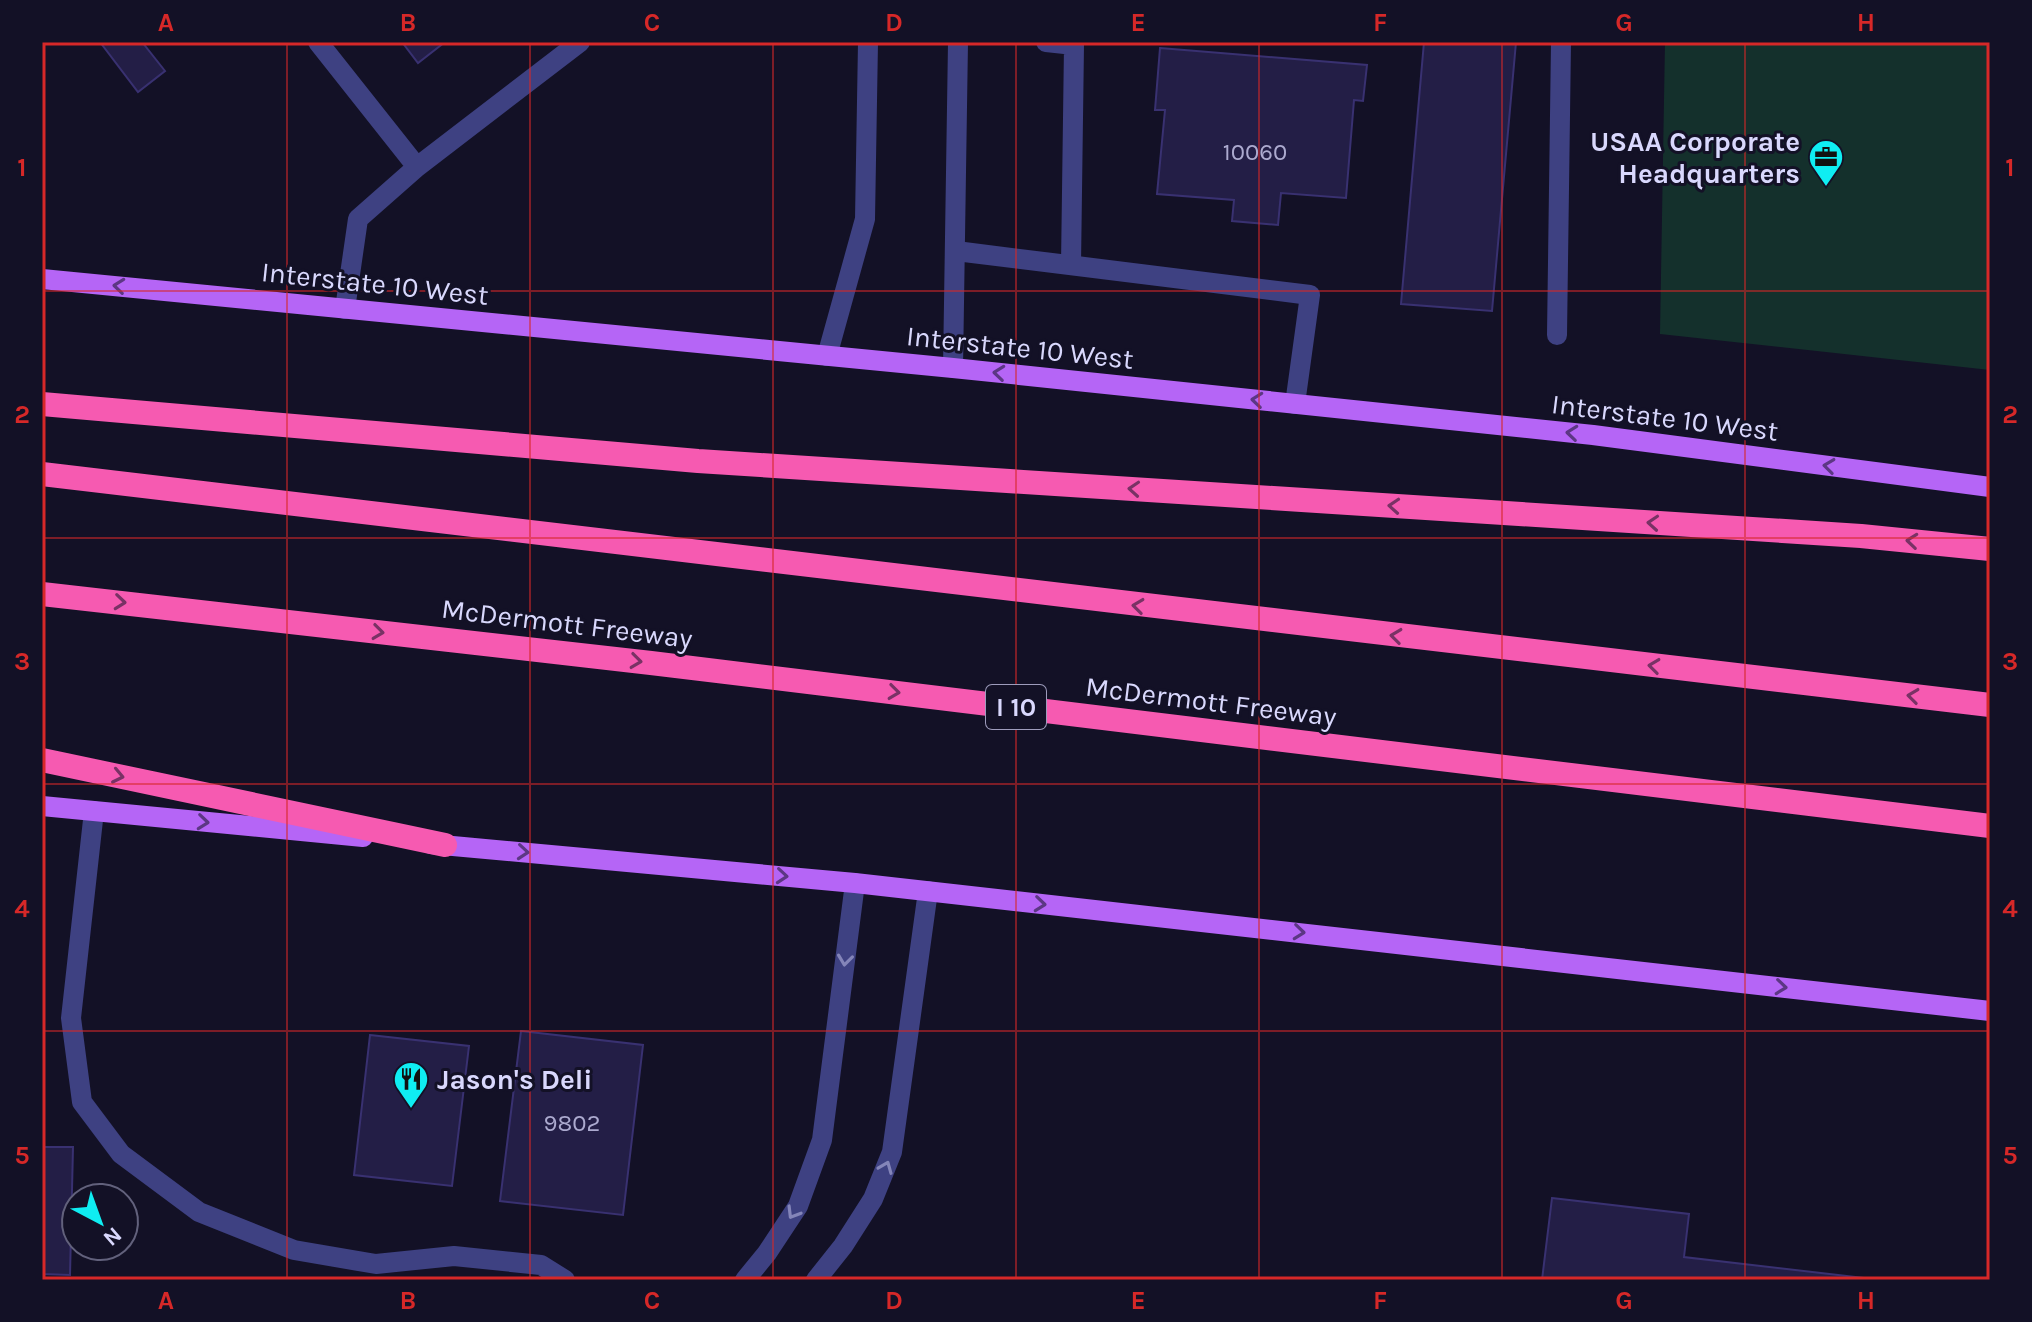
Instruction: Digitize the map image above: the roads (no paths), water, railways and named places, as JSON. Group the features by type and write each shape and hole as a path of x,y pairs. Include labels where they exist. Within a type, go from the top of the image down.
{"highway":[{"path":"42,404 698,461 1861,536 1990,549"},
{"path":"42,474 1990,705"},
{"name":"McDermott Freeway","path":"42,594 651,663 1990,826"},
{"path":"42,760 445,845"}],"main road":[{"name":"Interstate 10 West","path":"42,279 953,368 1593,435 1990,487"},
{"path":"42,806 855,883 1990,1011"}],"street":[{"path":"318,42 417,167"},
{"path":"345,309 358,219 417,167 580,42"},
{"path":"827,356 865,219 868,42"},
{"path":"953,368 958,42"},
{"path":"1046,42 1074,45 1071,265"},
{"path":"1557,335 1561,42"},
{"path":"956,251 1310,295 1295,404"},
{"path":"94,811 71,1018 82,1102 121,1154 199,1212 294,1250 376,1264 454,1256 541,1265 565,1280"},
{"path":"745,1280 798,1206 822,1140 855,883"},
{"path":"816,1280 843,1246 873,1199 892,1152 928,891"}],"place":[{"name":"USAA Corporate Headquarters","path":"1826,188"},
{"name":"Jason's Deli","path":"411,1110"}]}
